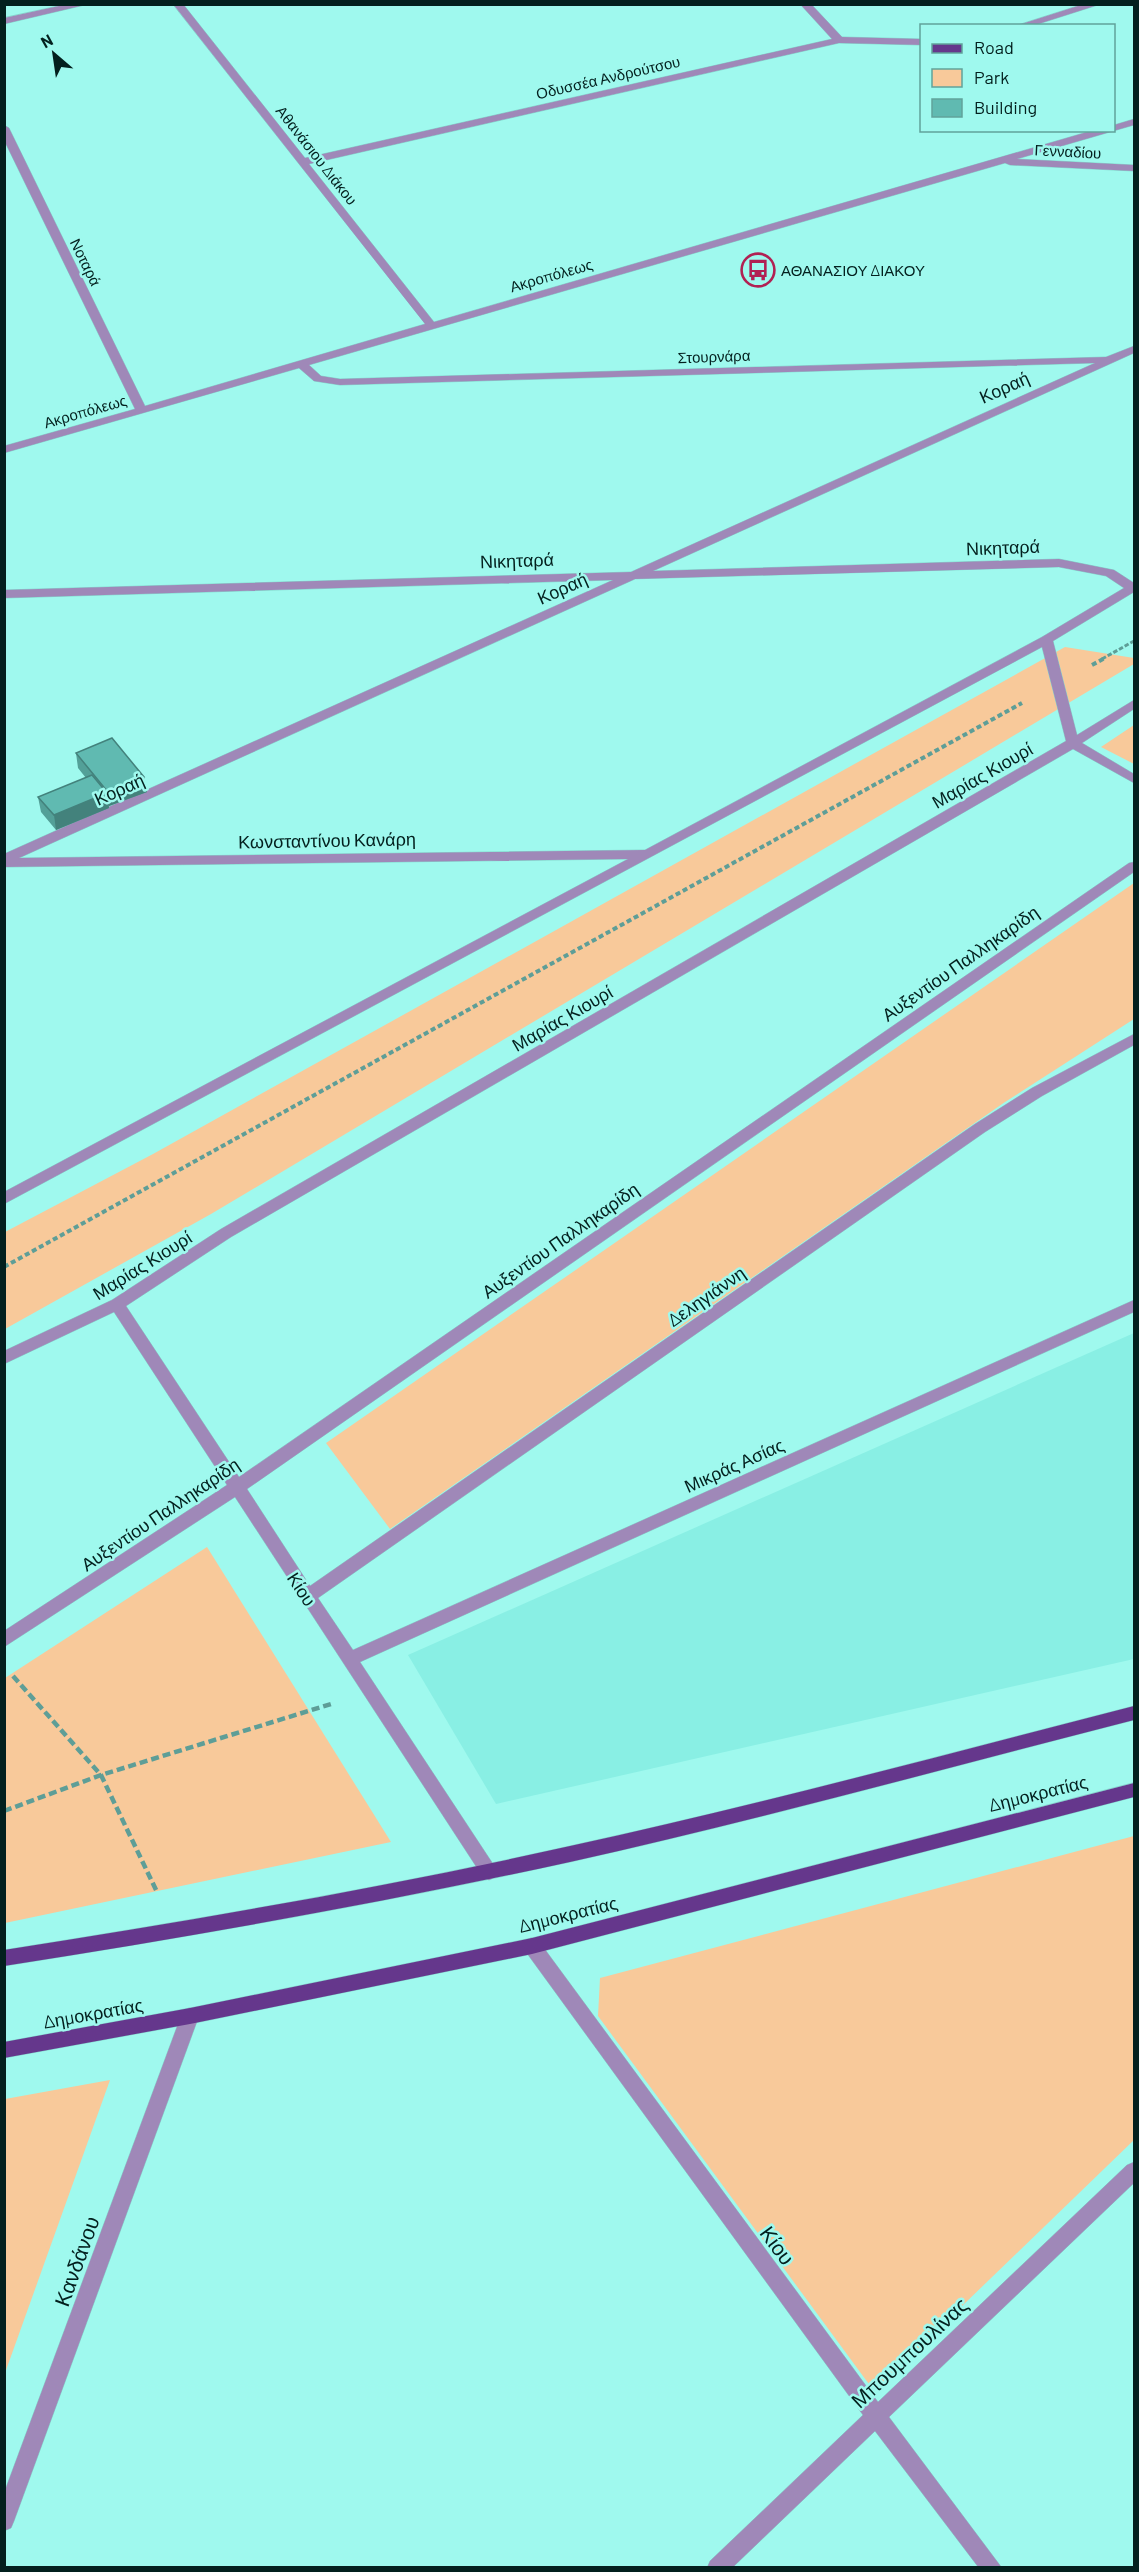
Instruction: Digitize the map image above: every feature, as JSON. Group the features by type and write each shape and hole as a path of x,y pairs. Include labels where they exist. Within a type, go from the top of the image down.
{"main road":[{"path":"4,1958 176,1930 489,1872 1134,1713"},
{"name":"Δημοκρατίας","path":"4,2050 190,2016 532,1946 1134,1790"}],"street":[{"path":"4,21 84,4"},
{"name":"Αθανάσιου Διάκου","path":"178,4 431,325"},
{"path":"805,4 839,40"},
{"path":"1027,24 1096,4"},
{"name":"Οδυσσέα Ανδρούτσου","path":"303,162 839,40 920,42"},
{"path":"1115,127 1134,122"},
{"name":"Νοταρά","path":"4,128 141,410"},
{"name":"Ακροπόλεως","path":"4,450 1100,132"},
{"name":"Γενναδίου","path":"1001,162 1134,168"},
{"name":"Κοραή","path":"4,862 1134,349"},
{"name":"Στουρνάρα","path":"301,364 318,379 340,382 1134,359"},
{"name":"Νικηταρά","path":"4,594 1059,563 1110,573 1134,588"},
{"path":"4,1199 651,854 1046,640 1134,588"},
{"path":"1046,640 1073,743 1134,779"},
{"name":"Μαρίας Κιουρί","path":"4,1358 117,1304 226,1233 1073,743 1134,704"},
{"name":"Κωνσταντίνου Κανάρη","path":"4,862 651,854"},
{"name":"Αυξεντίου Παλληκαρίδη","path":"4,1640 237,1487 1134,866"},
{"name":"Δεληγιάννη","path":"307,1597 980,1128 1037,1092 1134,1039"},
{"name":"Κίου","path":"117,1304 489,1872"},
{"name":"Μικράς Ασίας","path":"350,1659 1134,1306"},
{"name":"Κίου","path":"532,1946 876,2416 992,2568"},
{"name":"Κανδάνου","path":"4,2521 190,2016"},
{"name":"Μπουμπουλίνας","path":"717,2568 1134,2171"}],"path":[{"path":"4,1267 1134,641"},
{"path":"12,1675 101,1775 176,1930"},
{"path":"4,1811 101,1775 371,1692"}],"shaded area":[{"path":"1134,1333 1134,1659 496,1804 408,1655"}],"green space":[{"path":"1065,647 1134,658 1134,664 211,1214 5,1329 5,1232 153,1154"},
{"path":"1134,725 1134,764 1101,747"},
{"path":"1134,883 1134,1019 1005,1102 390,1529 326,1443"},
{"path":"207,1547 391,1842 5,1923 5,1678"},
{"path":"1134,1836 1134,2140 874,2391 598,2016 600,1978"},
{"path":"110,2080 5,2373 5,2099"}],"building":[{"path":"112,738 144,777 107,791 76,753"},
{"path":"92,775 107,793 54,815 38,797"}],"place":[{"name":"ΑΘΑΝΑΣΙΟΥ ΔΙΑΚΟΥ","path":"758,270"}]}
